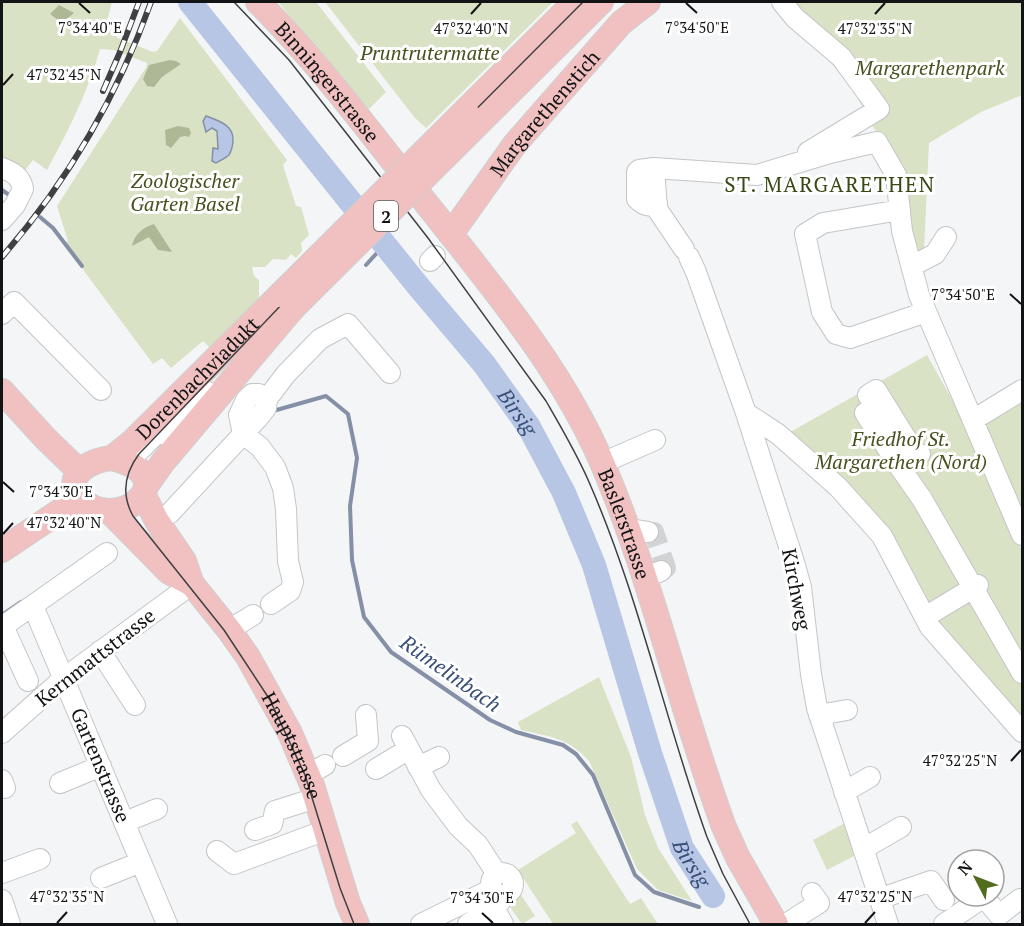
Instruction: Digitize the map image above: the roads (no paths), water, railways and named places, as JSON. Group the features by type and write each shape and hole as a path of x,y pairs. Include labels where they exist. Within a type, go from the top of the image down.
{"main road":[{"name":"Binningerstrasse","path":"258,2 294,40 395,164"},
{"name":"2","path":"286,302 472,116 575,2"},
{"name":"2","path":"472,116 602,2"},
{"name":"Margarethenstich","path":"451,234 515,144 621,23 648,2"},
{"name":"Baslerstrasse","path":"395,164 517,319 553,371 638,531 652,574 712,796 738,858 776,924"},
{"name":"Dorenbachviadukt","path":"286,302 163,462 134,475 132,442 286,302"},
{"path":"2,391 79,471"},
{"path":"93,461 134,475 138,501 109,511 96,508 81,497 75,489 75,479 79,471 93,461"},
{"name":"Hauptstrasse","path":"134,475 158,521 184,561 192,584 229,630 253,666 290,733 316,770 316,798 348,903 357,924"},
{"path":"2,550 81,497"},
{"name":"Hauptstrasse","path":"109,511 169,572 192,584"}],"street":[{"path":"778,169 879,109 841,57 795,18 782,2"},
{"path":"778,169 877,142 896,175 902,231 919,295 1023,535"},
{"path":"2,168 17,176 23,189 15,205 2,220"},
{"name":"Kirchweg","path":"778,169 757,175 654,168 657,209 686,253 700,282 800,559 811,674 844,792 888,924"},
{"path":"900,210 824,223 805,234 822,312 836,334 850,338 926,312"},
{"path":"912,266 935,254 946,237"},
{"path":"2,314 14,302 101,390"},
{"path":"158,521 170,513 243,434 266,408 267,399 286,374 321,339 348,324 390,373"},
{"path":"973,420 1023,390"},
{"path":"876,407 865,413 907,457 922,499 975,586 1023,673"},
{"path":"746,413 778,434 838,487 882,536 930,627 1023,732"},
{"path":"243,434 260,447 274,467 283,488 288,561 293,582 290,591 271,604"},
{"path":"602,463 655,440"},
{"path":"28,681 2,626 107,554"},
{"name":"Kernmattstrasse","path":"2,733 64,678 192,584"},
{"path":"925,617 975,586"},
{"name":"Gartenstrasse","path":"33,606 167,924"},
{"path":"229,630 253,615"},
{"path":"100,651 135,705"},
{"path":"820,701 847,710"},
{"path":"343,756 368,741 366,715"},
{"path":"376,769 405,742 431,790 458,826 478,845 497,898"},
{"path":"418,767 438,758"},
{"path":"60,783 101,766"},
{"path":"844,792 870,777"},
{"path":"255,830 272,824 275,811 316,798"},
{"path":"125,822 157,808"},
{"path":"863,849 902,827"},
{"path":"216,851 234,864 327,831"},
{"path":"2,873 40,859"},
{"path":"101,878 141,862"},
{"path":"879,899 931,881 944,900"},
{"path":"786,924 819,903 812,893"},
{"path":"944,924 984,897 999,915 1020,899"},
{"path":"421,924 451,917 497,898"},
{"path":"468,924 497,898"},
{"path":"2,900 10,924"}],"water":[{"path":"206,116 225,124 233,136 229,155 216,163 212,161 213,148 218,149 217,131 212,128 206,132 203,121"}],"waterway":[{"name":"Birsig","path":"190,2 418,286 484,364 529,427 564,493 594,565 650,753 682,848 713,896"},
{"name":"Rümelinbach","path":"2,190 12,197"},
{"name":"Rümelinbach","path":"40,217 53,228 82,266"},
{"path":"366,265 385,244"},
{"name":"Rümelinbach","path":"273,411 326,396 348,414 357,458 350,506 352,560 364,617 391,652 490,720 516,732 563,745 576,754 593,775 635,875 654,892 699,907"},
{"path":"2,615 21,602"}],"tunnel":[{"path":"648,532 654,532 666,568 661,571"}],"tram line":[{"path":"234,2 289,60 428,238 546,401 563,431 589,482 623,569 707,837 723,874 750,924"},
{"path":"354,924 340,888 305,775 270,700 224,630 133,516 127,500 127,477 139,454 285,301 583,2"}],"railway":[{"path":"103,91 139,2"},
{"path":"2,257 48,199 89,136 123,71 151,2"}],"district":[{"name":"ST. MARGARETHEN","path":"830,184"}],"park label":[{"name":"Pruntrutermatte","path":"430,52"},
{"name":"Margarethenpark","path":"930,67"},
{"name":"Zoologischer Garten Basel","path":"185,192"},
{"name":"Friedhof St. Margarethen (Nord)","path":"901,450"}]}
